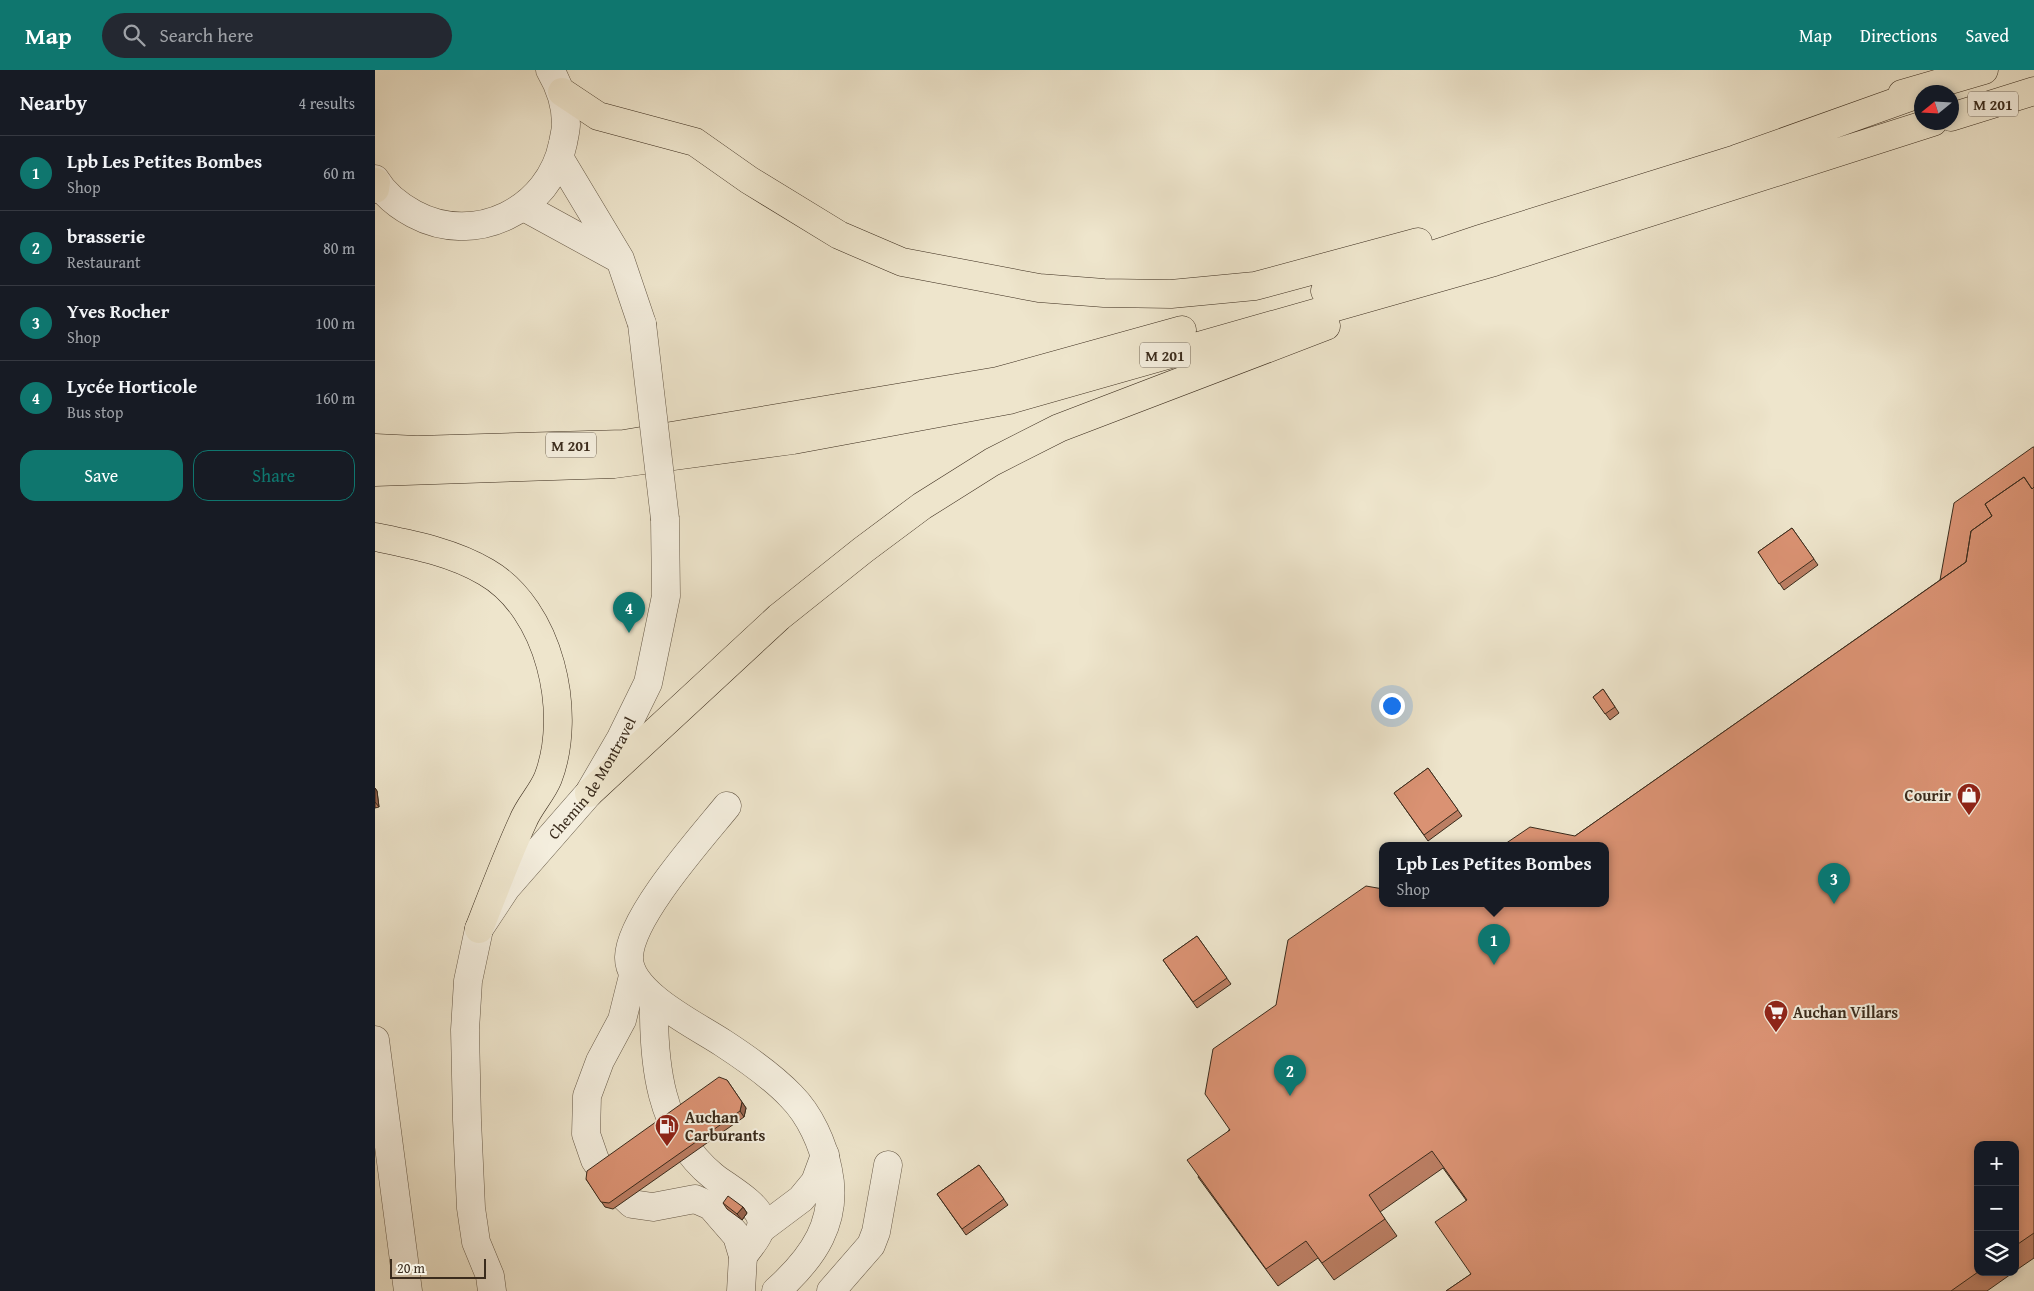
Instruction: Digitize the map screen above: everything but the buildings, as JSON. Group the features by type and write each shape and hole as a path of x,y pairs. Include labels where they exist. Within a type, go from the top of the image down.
{"main road":[{"path":"556,81 598,116 695,142 749,180 839,235 902,262 1039,288 1104,293 1171,294 1255,286 1467,229 1818,118 1986,70"},
{"name":"M 201","path":"1945,85 1986,70"},
{"name":"M 201","path":"1959,114 2034,91"},
{"name":"M 201","path":"375,448 417,450 624,444 998,381 1328,291 1480,238 1736,159 1914,96"},
{"name":"M 201","path":"375,472 614,464 793,440 1009,400 1493,262 1914,128"},
{"path":"589,793 779,617 922,506 992,462 1059,428 1493,262"},
{"path":"375,537 416,544 454,556 488,573 517,598 529,617 544,641 554,678 558,731 548,779 523,819 479,930"}],"street":[{"path":"375,183 399,206 428,222 461,227 494,222 524,207 545,186 560,159 567,125 556,81"},
{"name":"Chemin de Montravel","path":"496,1286 476,1242 471,1208 465,1058 467,981 479,930 505,888 589,793 621,738 648,684 666,596 665,520 642,324 620,260 560,159"},
{"path":"524,207 620,260"},
{"path":"727,806 693,846 641,918 632,941 629,957 633,976 622,1020 600,1061 587,1096 587,1134 595,1160 613,1186 632,1204 653,1207 695,1199 711,1206 737,1236 743,1256 741,1291"},
{"path":"633,976 654,998 681,1018 723,1043 792,1096 813,1126 825,1155 832,1188 829,1219 813,1251 776,1291"},
{"path":"654,998 654,1046 657,1077 665,1105 677,1133 697,1160 712,1175 757,1210 761,1219 761,1229"},
{"path":"375,1040 408,1291"},
{"path":"743,1256 761,1229 801,1199 815,1182 825,1155"},
{"path":"831,1291 871,1245 876,1232 888,1165"}],"place":[{"name":"Lycée Horticole","path":"629,633"},
{"name":"Courir","path":"1969,816"},
{"name":"Yves Rocher","path":"1834,904"},
{"name":"Lpb Les Petites Bombes","path":"1494,965"},
{"name":"Auchan Villars","path":"1776,1033"},
{"name":"brasserie","path":"1290,1096"},
{"name":"Auchan Carburants","path":"667,1147"}]}
